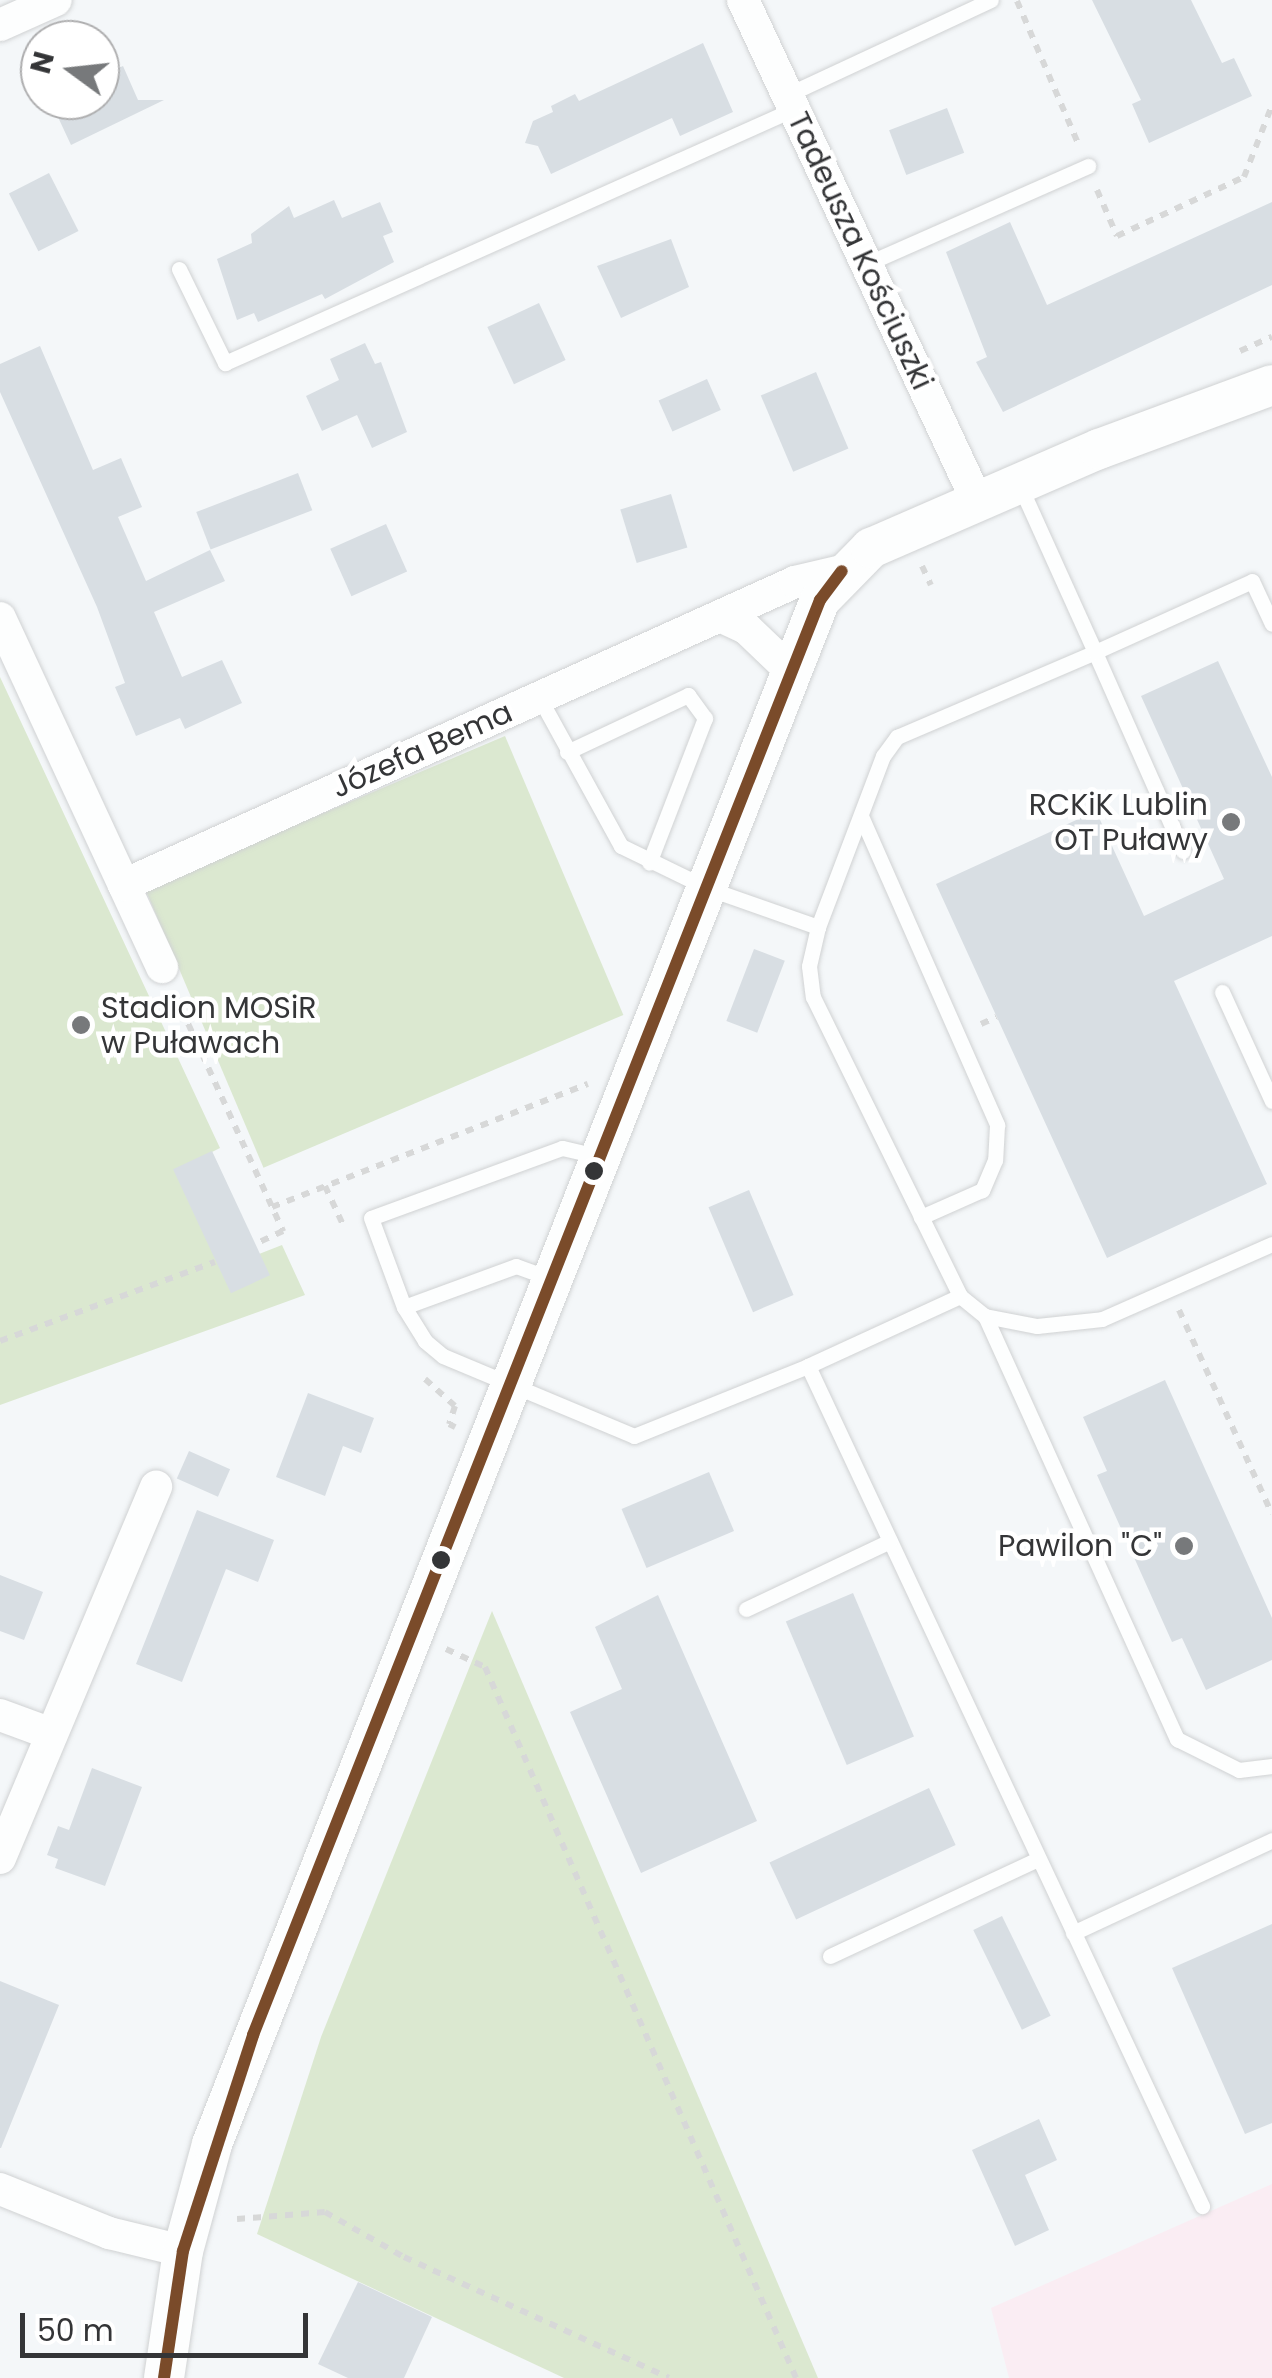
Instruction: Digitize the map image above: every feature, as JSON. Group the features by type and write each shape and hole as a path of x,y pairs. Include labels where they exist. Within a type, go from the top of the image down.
{"street":[{"path":"0,25 56,0"},
{"name":"Tadeusza Kościuszki","path":"743,0 977,501"},
{"name":"Józefa Bema","path":"124,884 794,582 842,571 871,548 977,501 1272,385"},
{"path":"164,2378 182,2251 252,2034 820,600 842,571"},
{"path":"720,616 746,628 792,672"},
{"path":"0,618 162,967"},
{"path":"0,1858 156,1486"},
{"path":"0,1715 52,1734"},
{"path":"0,2189 109,2232 182,2251"}],"lane":[{"path":"180,269 225,363 790,102 991,0"},
{"path":"866,264 1088,166"},
{"path":"1019,483 1183,851"},
{"path":"1272,624 1252,581 897,738 883,756 818,927 809,966 814,998 920,1217 960,1296 986,1316 1008,1324 1069,1326 1170,1289 1272,1244"},
{"path":"567,752 688,695 697,706 705,718 648,863"},
{"path":"540,698 621,846 648,863 707,888 818,927"},
{"path":"861,816 997,1125 995,1160 982,1190 920,1217"},
{"path":"1222,992 1272,1101"},
{"path":"601,1156 562,1148 372,1218 404,1307 444,1356 634,1436 808,1366 960,1296"},
{"path":"404,1307 516,1266 553,1279"},
{"path":"986,1316 1177,1739 1239,1770 1272,1766"},
{"path":"808,1366 1202,2206"},
{"path":"746,1609 890,1542"},
{"path":"1072,1934 1272,1840"},
{"path":"830,1956 1038,1859"}],"path":[{"path":"1017,0 1117,236 1244,177 1272,105"},
{"path":"162,967 283,1231 255,1244"},
{"path":"272,1207 600,1080"},
{"path":"0,1341 216,1262"},
{"path":"1170,1289 1272,1514"},
{"path":"411,1635 485,1667 796,2378"},
{"path":"237,2219 325,2212 404,2258 669,2378"}],"shaded area":[{"path":"1272,2184 1272,2378 1009,2378 991,2308"}],"green space":[{"name":"Stadion MOSiR w Puławach","path":"0,677 220,1148 212,1152 259,1254 282,1245 305,1295 0,1405"},
{"path":"505,736 623,1015 263,1168 145,889"},
{"path":"492,1611 818,2378 564,2378 257,2234 321,2037"}],"building":[{"path":"1092,0 1191,0 1222,63 1234,58 1252,96 1149,143 1132,104 1141,100"},
{"path":"703,43 733,112 680,136 672,118 551,174 538,146 525,143 533,121 553,112 551,106 575,94 579,101"},
{"path":"123,66 138,100 164,100 71,145 59,120 120,120"},
{"path":"947,108 964,153 906,175 889,130"},
{"path":"49,173 79,231 38,251 9,193"},
{"path":"334,200 342,218 380,202 393,232 383,236 394,262 325,299 322,294 258,322 254,313 237,320 217,259 252,243 251,234 289,206 294,218"},
{"path":"1272,202 1272,285 1003,412 976,362 987,357 946,252 1010,222 1047,305"},
{"path":"671,239 689,287 621,318 597,266"},
{"path":"539,303 566,360 514,384 487,327"},
{"path":"365,343 375,364 381,362 407,432 372,448 357,415 322,431 306,396 339,380 330,359"},
{"path":"40,346 93,470 121,458 142,507 118,517 146,581 210,550 225,581 154,612 182,677 222,660 242,703 185,729 180,718 136,736 115,687 125,683 97,607 0,392 0,364"},
{"path":"816,372 848,448 793,472 761,395"},
{"path":"707,379 721,410 672,432 659,401"},
{"path":"298,473 312,510 211,549 196,512"},
{"path":"671,494 687,548 637,563 620,509"},
{"path":"386,524 407,572 351,596 330,549"},
{"path":"1218,661 1272,777 1272,936 1174,981 1267,1184 1107,1258 936,884 1096,811 1144,916 1224,879 1141,696"},
{"path":"754,949 785,961 757,1033 726,1021"},
{"path":"212,1151 270,1275 231,1293 173,1169"},
{"path":"749,1190 794,1295 753,1312 708,1207"},
{"name":"Pawilon \"C\"","path":"1165,1380 1272,1618 1272,1660 1206,1690 1182,1638 1172,1642 1097,1475 1107,1471 1083,1417"},
{"path":"308,1393 374,1418 361,1453 343,1446 325,1496 276,1477"},
{"path":"189,1451 230,1469 218,1497 177,1478"},
{"path":"709,1472 734,1531 647,1568 622,1509"},
{"path":"197,1510 274,1540 258,1582 226,1569 182,1682 136,1664"},
{"path":"0,1575 43,1592 24,1640 0,1631"},
{"path":"853,1593 914,1737 847,1765 786,1622"},
{"path":"658,1595 757,1821 641,1873 570,1712 622,1689 595,1627"},
{"path":"92,1768 142,1787 105,1886 55,1868 58,1859 47,1855 58,1826 69,1830"},
{"path":"929,1788 956,1845 796,1919 769,1862"},
{"path":"1002,1916 1051,2016 1022,2030 973,1930"},
{"path":"1272,1924 1272,2123 1245,2134 1172,1968"},
{"path":"0,1981 59,2005 1,2148 0,2148"},
{"path":"1039,2119 1057,2160 1025,2175 1049,2230 1015,2246 972,2150"},
{"path":"358,2282 432,2317 404,2378 348,2378 318,2364"}],"transit line":[{"path":"164,2378 183,2251 253,2035 820,600 842,571"}],"place":[{"name":"RCKiK Lublin OT Puławy","path":"1231,822"},
{"name":"Stadion MOSiR w Puławach","path":"81,1025"},
{"name":"Pawilon \"C\"","path":"1184,1546"}]}
